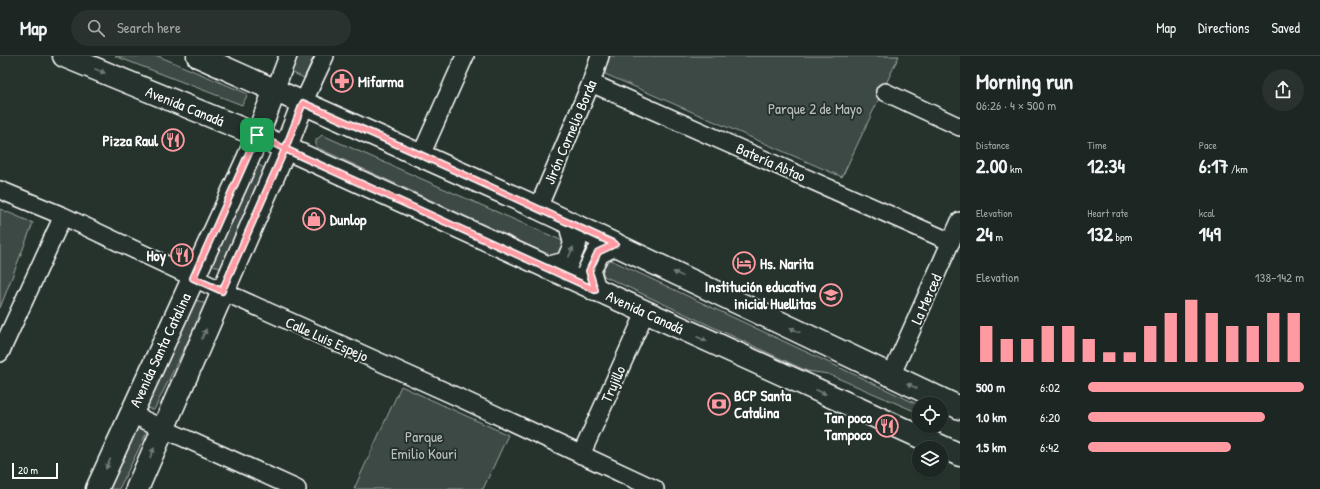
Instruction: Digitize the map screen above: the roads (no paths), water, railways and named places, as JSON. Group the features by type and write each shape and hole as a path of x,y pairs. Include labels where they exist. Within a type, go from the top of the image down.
{"main road":[{"name":"Avenida Canadá","path":"64,56 257,135 645,313 960,455"},
{"path":"198,56 538,208 960,408"},
{"name":"Avenida Santa Catalina","path":"97,489 257,135 275,90"},
{"path":"137,489 285,149 303,103"},
{"path":"548,268 567,263 575,244 570,223"},
{"path":"595,290 589,271 598,252 615,244"}],"street":[{"name":"Avenida Santa Catalina","path":"275,90 288,56"},
{"path":"303,103 325,56"},
{"path":"421,155 465,56"},
{"name":"Jirón Cornelio Borda","path":"538,208 591,83 600,56"},
{"name":"Batería Abtao","path":"591,83 951,242"},
{"path":"885,92 960,127"},
{"name":"Calle Luis Espejo","path":"0,190 63,216 193,278 462,399 655,489"},
{"path":"0,353 63,216"},
{"name":"La Merced","path":"891,376 960,222"},
{"name":"Trujillo","path":"581,455 645,313"},
{"path":"131,414 296,489"}],"place":[{"name":"Mifarma","path":"342,81"},
{"name":"Pizza Raul","path":"173,140"},
{"name":"Dunlop","path":"314,219"},
{"name":"Hoy","path":"182,255"},
{"name":"Hs. Narita","path":"744,263"},
{"name":"Institución educativa inicial Huellitas","path":"831,295"},
{"name":"BCP Santa Catalina","path":"719,404"},
{"name":"Tan poco Tampoco","path":"887,426"}],"park label":[{"name":"Parque 2 de Mayo","path":"815,108"},
{"name":"Parque Emilio Kouri","path":"424,444"}]}
